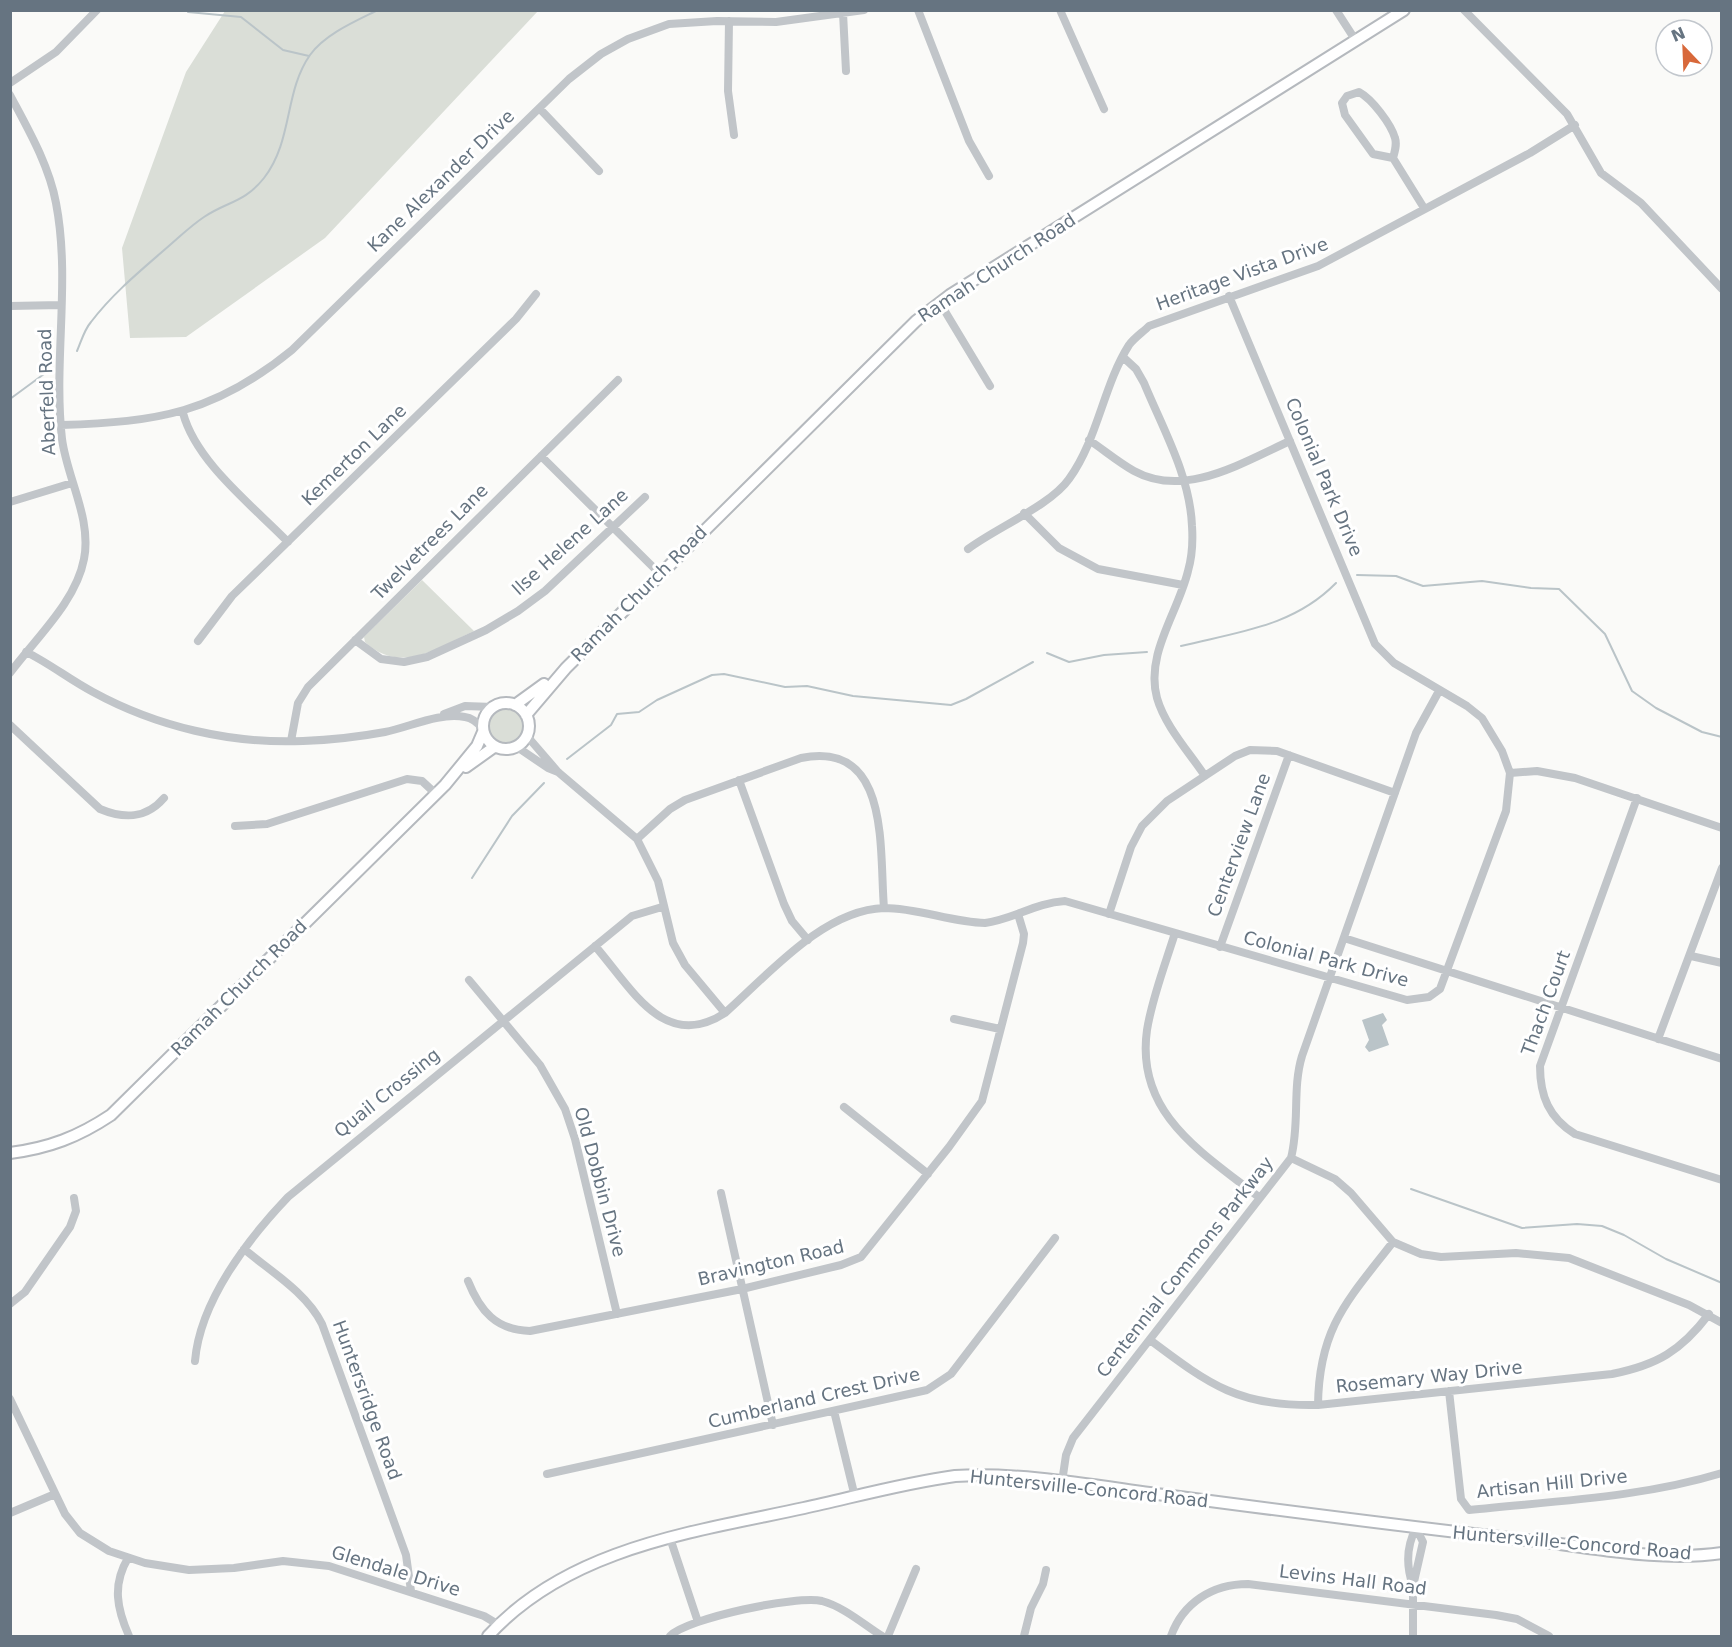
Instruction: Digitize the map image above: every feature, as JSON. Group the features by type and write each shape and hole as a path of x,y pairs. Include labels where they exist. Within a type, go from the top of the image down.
{"main road":[{"name":"Ramah Church Road","path":"526,715 566,668 659,573 916,321 940,303 1404,10"},
{"name":"Ramah Church Road","path":"515,705 566,668"},
{"path":"483,731 494,747 504,750 517,747 527,736 529,725 526,715 515,705 501,704 493,707"},
{"name":"Ramah Church Road","path":"10,1153 47,1147 72,1139 111,1115 445,785 477,746 483,731 484,718 493,707"},
{"name":"Ramah Church Road","path":"445,785 494,747"},
{"name":"Huntersville-Concord Road","path":"488,1636 540,1593 579,1570 627,1550 670,1538 955,1476 990,1474 1062,1482 1416,1528 1644,1553 1688,1556 1722,1553"}],"street":[{"path":"10,83 56,52 98,10"},
{"name":"Kane Alexander Drive","path":"61,425 131,422 183,413 233,392 292,350 582,68 628,39 678,22 776,22 864,10"},
{"path":"918,10 969,141 988,176"},
{"path":"1060,10 1104,109"},
{"path":"1336,10 1356,41"},
{"path":"1464,10 1554,99 1575,125 1601,174 1641,203 1722,289"},
{"path":"843,13 846,71"},
{"path":"729,21 728,91 734,135"},
{"path":"1393,158 1373,154 1345,115 1342,103 1347,96 1359,92 1365,96 1384,120 1396,141 1393,158 1424,208"},
{"name":"Aberfeld Road","path":"10,95 39,151 56,201 62,249 61,425 64,456 81,514 84,559 68,597 10,673"},
{"path":"540,109 599,171"},
{"name":"Heritage Vista Drive","path":"968,549 991,531 1024,513 1069,480 1089,440 1100,407 1130,344 1149,326 1229,296 1318,267 1530,153 1575,125"},
{"name":"Kemerton Lane","path":"198,641 232,596 508,327 536,294"},
{"name":"Colonial Park Drive","path":"595,946 658,1017 672,1024 687,1027 713,1021 725,1013 828,925 845,917 884,908 969,923 999,921 1045,902 1065,902 1407,1000 1429,998 1440,989 1448,973 1506,811 1510,773 1502,750 1482,718 1467,706 1394,663 1375,644 1229,296"},
{"path":"940,303 990,386"},
{"path":"10,306 61,305"},
{"path":"1124,357 1136,369 1144,383 1185,483 1192,526 1188,573 1156,660 1154,684 1164,713 1205,776"},
{"name":"Twelvetrees Lane","path":"291,741 296,711 303,694 618,380"},
{"path":"183,413 191,437 202,452 288,542"},
{"path":"1089,440 1135,472 1156,479 1185,483 1290,441"},
{"path":"541,456 659,573"},
{"path":"10,502 72,483"},
{"name":"Ilse Helene Lane","path":"355,640 371,654 392,662 427,657 504,620 525,607 561,577 645,497"},
{"path":"1024,513 1059,548 1098,569 1183,585"},
{"path":"26,652 95,693 142,715 215,735 256,741 362,736 433,720 465,717 474,720 483,731"},
{"name":"Centennial Commons Parkway","path":"1062,1482 1066,1455 1073,1438 1291,1158 1297,1124 1298,1069 1416,733 1439,691"},
{"path":"433,720 465,706 493,707"},
{"path":"10,725 100,809 114,815 145,814 164,798"},
{"path":"527,736 556,766 558,772"},
{"path":"517,747 558,772 637,839 658,881 662,907 673,943 686,965 725,1013"},
{"path":"1109,914 1131,847 1142,826 1167,801 1235,756 1250,750 1266,749 1395,793"},
{"path":"637,839 670,809 685,800 801,758 817,754 833,756 857,769 872,791 884,908"},
{"name":"Centerview Lane","path":"1220,947 1289,755"},
{"path":"1510,773 1553,773 1637,798 1722,828"},
{"path":"235,826 267,824 407,779 422,781 436,794"},
{"path":"739,780 784,904 792,921 808,940"},
{"name":"Thach Court","path":"1637,798 1540,1066 1540,1085 1545,1101 1562,1126 1575,1134 1722,1179"},
{"path":"1658,1039 1691,956 1722,868"},
{"name":"Quail Crossing","path":"195,1361 196,1344 221,1286 244,1249 299,1186 632,916 662,907"},
{"name":"Bravington Road","path":"468,1281 477,1302 487,1315 503,1326 521,1331 546,1329 741,1289 842,1265 861,1257 928,1174 982,1101 1023,943 1024,934 1018,914"},
{"path":"1175,933 1147,1029 1145,1049 1148,1076 1156,1099 1181,1134 1260,1198"},
{"path":"1344,938 1722,1059"},
{"path":"1691,956 1722,963"},
{"name":"Old Dobbin Drive","path":"469,980 540,1065 565,1109 575,1139 617,1314"},
{"path":"954,1018 1000,1029"},
{"path":"844,1107 928,1174"},
{"path":"1291,1158 1335,1179 1352,1193 1393,1242 1421,1254 1441,1257 1516,1253 1569,1258 1709,1314 1722,1323"},
{"path":"722,1193 741,1289 773,1425"},
{"path":"10,1304 25,1292 70,1227 76,1211 74,1198"},
{"name":"Cumberland Crest Drive","path":"547,1474 927,1390 943,1381 1055,1238"},
{"path":"1318,1405 1318,1377 1330,1329 1393,1242"},
{"name":"Huntersridge Road","path":"244,1249 303,1298 315,1310 322,1324 406,1555 411,1591"},
{"name":"Rosemary Way Drive","path":"1150,1340 1195,1374 1223,1391 1250,1400 1282,1406 1318,1405 1640,1368 1680,1347 1709,1314"},
{"name":"Artisan Hill Drive","path":"1449,1391 1461,1499 1469,1510 1647,1491 1686,1484 1722,1473"},
{"name":"Glendale Drive","path":"10,1399 65,1514 80,1533 99,1546 128,1558 189,1570 234,1568 283,1561 309,1562 351,1571 484,1616 499,1625"},
{"path":"834,1412 855,1497"},
{"path":"10,1513 55,1494"},
{"path":"1413,1636 1411,1604 1423,1542 1416,1528"},
{"path":"670,1538 698,1622"},
{"path":"128,1558 119,1578 117,1593 120,1616 129,1636"},
{"path":"888,1636 916,1569"},
{"path":"1024,1636 1031,1608 1045,1579 1046,1570"},
{"name":"Levins Hall Road","path":"1171,1636 1177,1621 1190,1605 1213,1590 1236,1584 1517,1619 1550,1636"},
{"path":"670,1636 682,1627 698,1622 791,1601 818,1600 837,1606 882,1636"}],"shaded area":[{"path":"225,11 538,11 325,238 186,337 130,338 122,248 186,72"},
{"path":"422,580 474,631 433,651 406,658 392,657 379,652 365,642 364,637"},
{"path":"506,703 522,710 529,726 522,742 506,749 490,742 483,726 490,710"},
{"path":"1383,1013 1387,1020 1382,1025 1389,1045 1369,1052 1365,1047 1369,1040 1362,1020"}],"waterway":[{"path":"77,351 89,325 133,277 197,222 243,197 257,186 273,164 280,148 296,85 310,55 332,34 378,10"},
{"path":"188,12 241,17 283,50 309,56"},
{"path":"10,399 44,374"},
{"path":"1357,575 1396,576 1423,586 1482,581 1531,588 1559,589 1605,634 1632,691 1656,708 1702,732 1722,737"},
{"path":"1181,646 1243,632 1283,619 1319,598 1336,583"},
{"path":"1047,653 1069,662 1104,655 1147,652"},
{"path":"567,759 611,725 617,714 639,712 657,700 712,675 724,674 785,687 807,686 853,696 951,705 1033,662"},
{"path":"472,878 512,816 544,783"},
{"path":"1411,1189 1522,1228 1577,1224 1602,1226 1624,1235 1666,1259 1722,1283"}]}
